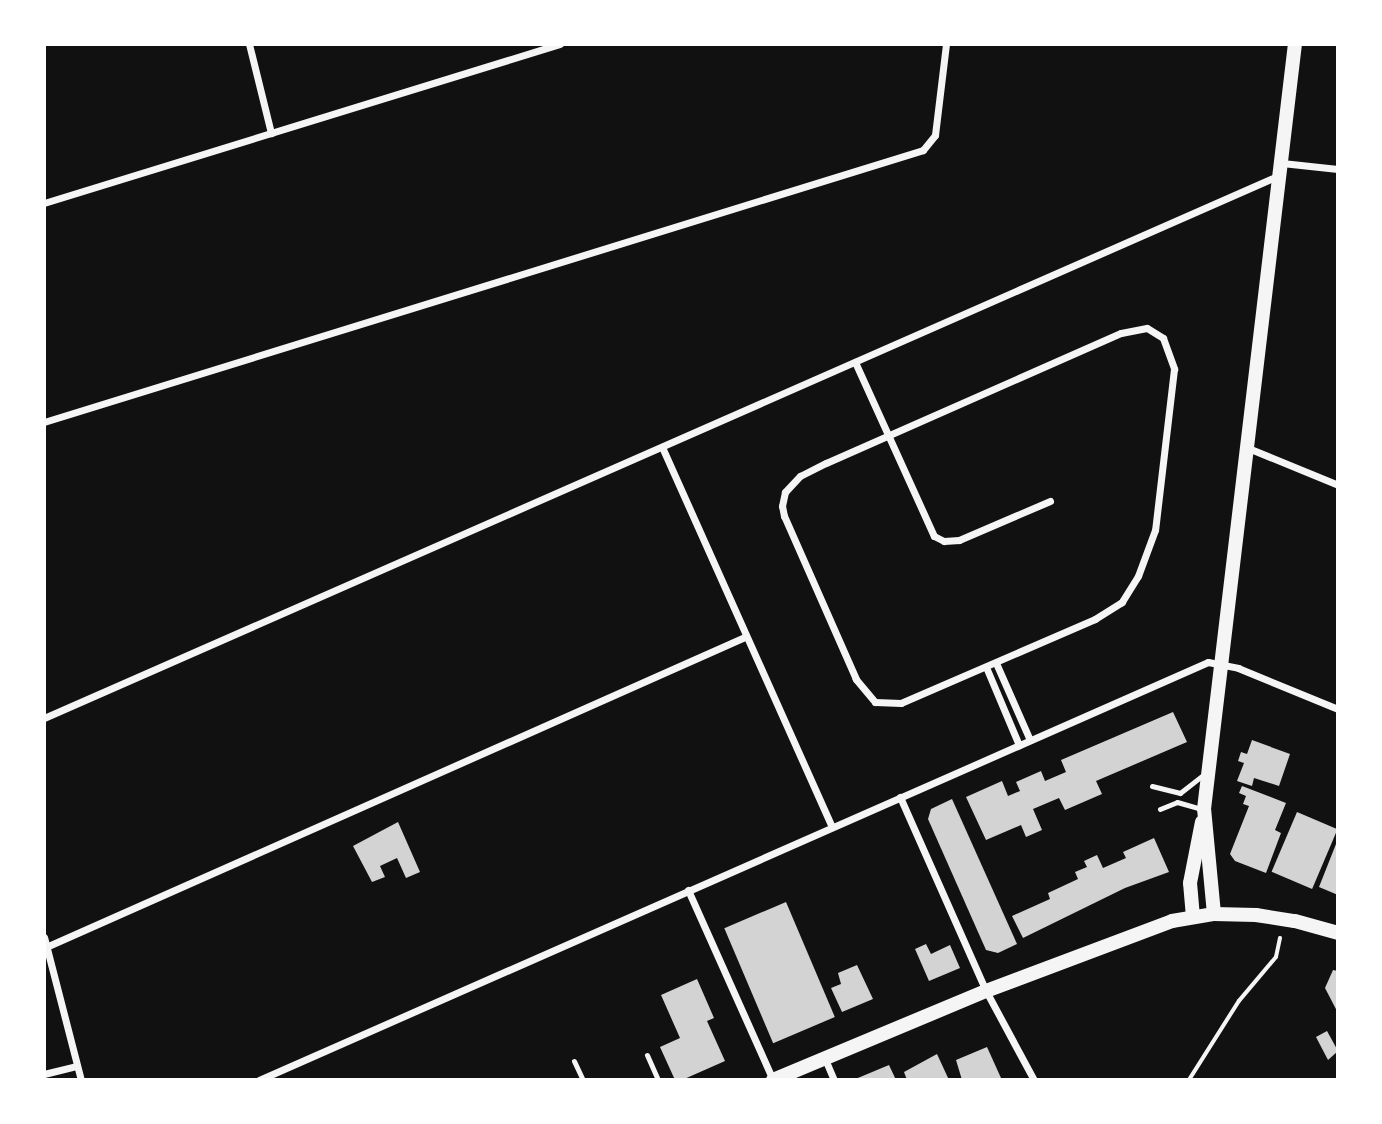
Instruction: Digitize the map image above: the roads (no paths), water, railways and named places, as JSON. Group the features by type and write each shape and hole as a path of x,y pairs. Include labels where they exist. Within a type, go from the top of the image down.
{"main road":[{"path":"1193,917 1189,883 1204,811 1295,44"},
{"path":"1204,811 1214,914"},
{"path":"773,1080 1136,932 1193,917 1214,914 1271,917 1338,933"}],"street":[{"path":"249,44 271,133"},
{"path":"44,204 559,44"},
{"path":"44,422 929,146 935,135 946,44"},
{"path":"44,718 855,362 1281,169 1338,169"},
{"path":"1147,328 1156,332 1170,350 1174,369 1160,505 1155,530 1138,576 1122,602 1113,610 901,703 875,702 856,680 785,516 783,498 800,476 888,436 1129,331 1147,328"},
{"path":"855,362 930,530 939,539 959,540 1050,501"},
{"path":"662,447 832,827"},
{"path":"1247,448 1338,485"},
{"path":"46,947 745,637"},
{"path":"259,1080 1208,662 1261,676 1338,709"},
{"path":"996,663 1030,740"},
{"path":"986,667 1019,745"},
{"path":"900,797 986,991 1034,1080"},
{"path":"688,890 773,1080"},
{"path":"44,937 81,1080"},
{"path":"825,1058 834,1080"},
{"path":"44,1074 77,1066"}],"lane":[{"path":"1152,786 1180,793 1196,783 1210,761"},
{"path":"1160,809 1177,802 1204,811"},
{"path":"647,1055 658,1080"},
{"path":"574,1060 583,1080"}]}
